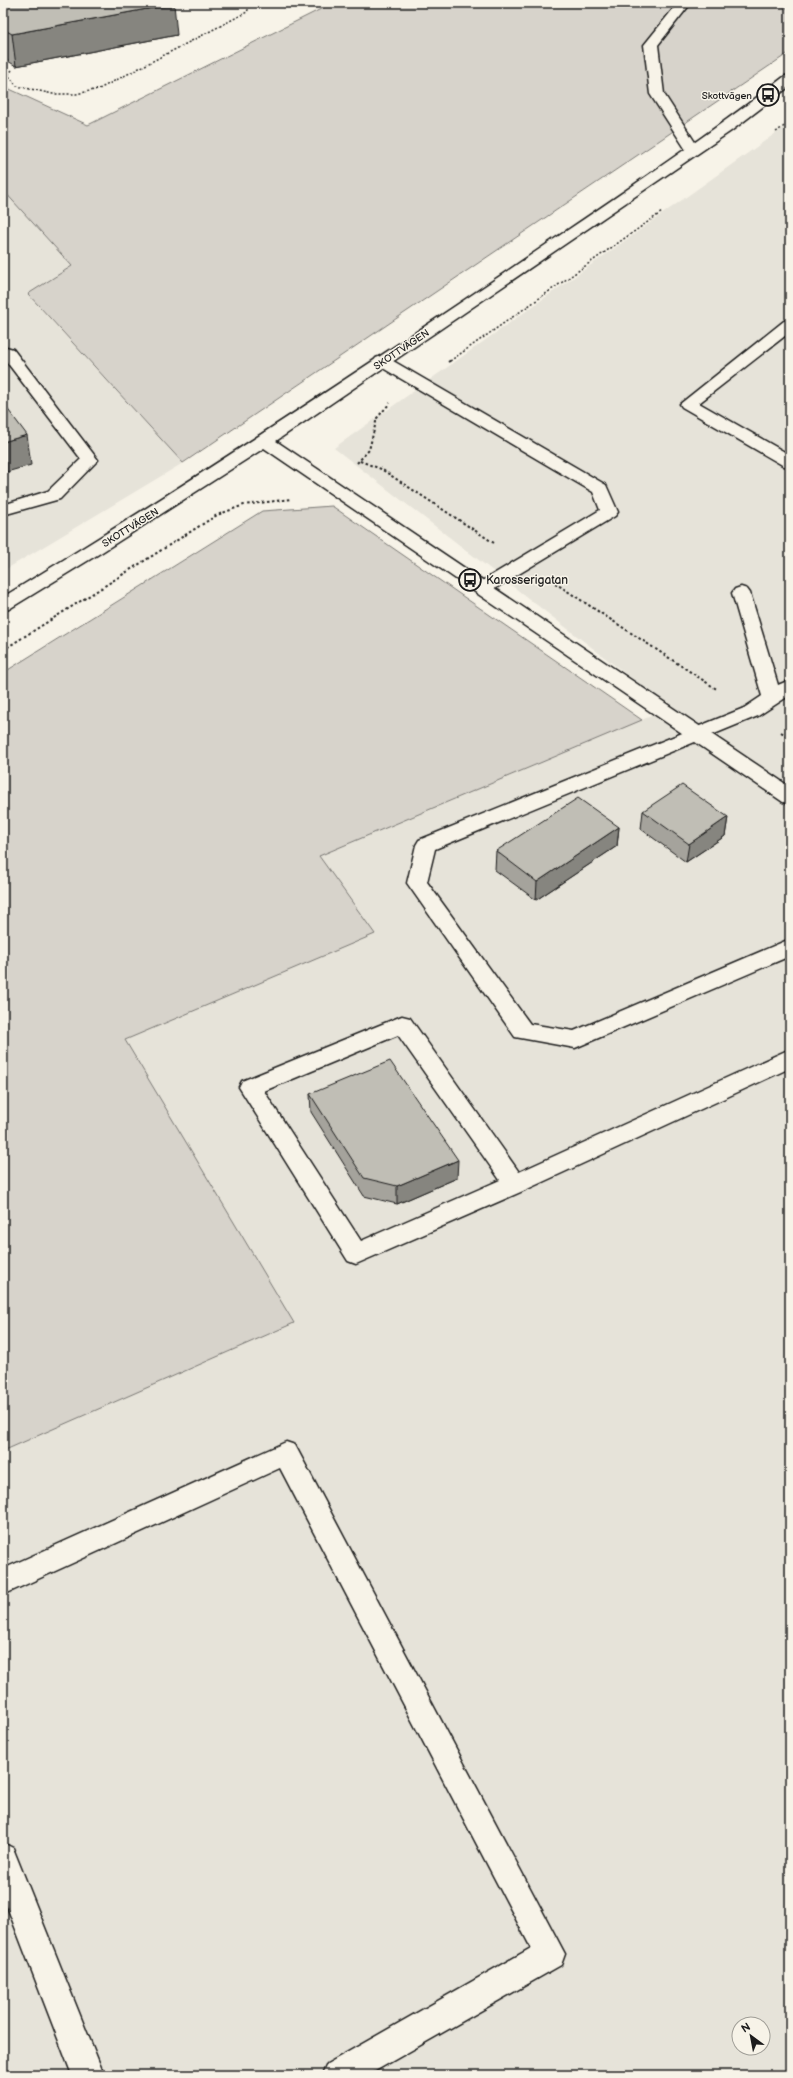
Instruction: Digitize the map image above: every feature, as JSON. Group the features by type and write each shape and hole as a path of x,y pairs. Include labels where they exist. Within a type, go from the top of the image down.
{"street":[{"path":"686,3 652,45 657,94 693,150"},
{"name":"SKOTTVÄGEN","path":"3,605 81,558 265,441 693,150 790,79"},
{"path":"790,324 688,404 790,462"},
{"path":"3,351 7,352 90,460 54,495 3,510"},
{"path":"382,361 600,489 609,512 483,588"},
{"path":"265,441 790,796"},
{"path":"741,593 772,698"},
{"path":"790,686 751,712 426,845 417,882 523,1030 574,1040 790,948"},
{"path":"515,1184 402,1024 250,1087 356,1254 515,1184 790,1058"},
{"path":"3,1582 286,1453 550,1954 338,2075"},
{"path":"3,1858 88,2075"}],"path":[{"path":"12,70 8,75 17,86 53,94 76,94 99,88 247,12 251,3"},
{"path":"360,461 381,469 790,738"}],"shaded area":[{"path":"333,3 772,3 790,9 790,52 183,463 28,294 72,266 3,190 3,86 88,125"},
{"path":"790,123 790,2075 3,2075 3,1451 293,1323 124,1040 374,934 319,856 670,708 334,448"},
{"path":"3,190 72,266 28,295 183,463 3,571"},
{"path":"332,506 642,720 319,856 375,934 125,1040 294,1323 3,1451 3,673 262,511"}],"building":[{"path":"3,3 174,4 12,34 3,29"},
{"path":"3,403 27,435 3,442"},
{"path":"682,785 728,817 689,844 643,811"},
{"path":"578,798 619,827 537,882 496,851"},
{"path":"390,1061 458,1160 397,1186 364,1178 310,1094"}],"place":[{"name":"Skottvägen","path":"768,95"},
{"name":"Karosserigatan","path":"470,580"}]}
